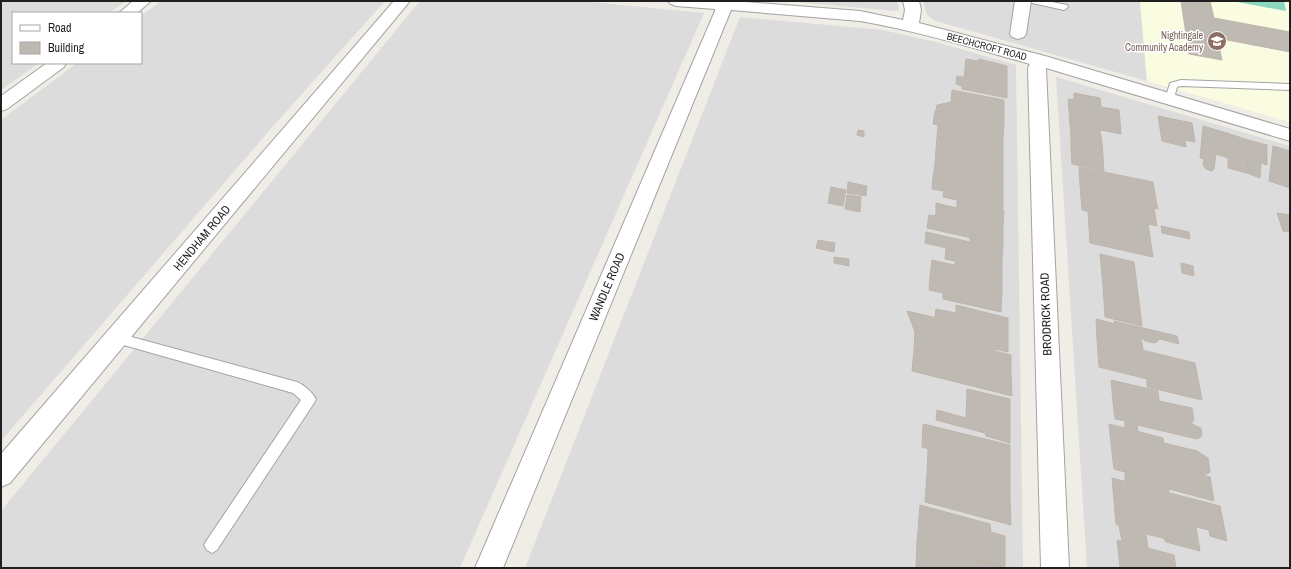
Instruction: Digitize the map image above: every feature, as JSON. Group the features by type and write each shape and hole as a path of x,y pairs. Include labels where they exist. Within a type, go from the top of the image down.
{"street":[{"path":"127,12 143,1"},
{"name":"HENDHAM ROAD","path":"1,474 402,1"},
{"name":"BEECHCROFT ROAD","path":"676,1 860,16 910,26 1039,60 1290,135"},
{"path":"910,26 913,10 911,1"},
{"path":"1018,34 1023,1"},
{"name":"WANDLE ROAD","path":"489,568 708,48 723,11 723,6"},
{"name":"BRODRICK ROAD","path":"1039,60 1037,68 1055,568"},
{"path":"1,105 57,64"}],"lane":[{"path":"1035,1 1064,7"},
{"path":"1170,100 1173,85 1181,83 1290,87"},
{"path":"117,338 297,388 309,399 212,545"}],"shaded area":[{"path":"1,1 126,1 110,12 12,12 12,64 38,64 1,90"},
{"path":"161,1 385,1 275,124 1,441 1,120 76,64 142,64 142,15"},
{"path":"420,1 580,1 704,13 460,568 1,568 1,511"},
{"path":"787,1 896,1 899,6 899,10 895,11"},
{"path":"923,1 1140,1 1147,81 936,21 927,15"},
{"name":"Nightingale Community Academy","path":"1140,1 1290,1 1290,122 1147,81"},
{"path":"740,17 883,30 936,42 1016,65 1023,568 525,568"},
{"path":"1056,77 1290,146 1290,568 1087,568"}],"green space":[{"path":"1232,1 1284,1 1286,11"}],"building":[{"path":"1181,1 1210,1 1214,18 1290,32 1290,52 1217,38 1222,60 1189,54"},
{"path":"966,59 977,61 979,59 1007,66 1007,75 965,67"},
{"path":"965,67 1007,75 1007,86 964,78"},
{"path":"957,76 1007,86 1007,98 962,89 962,86 956,84"},
{"path":"952,90 1004,100 1004,112 951,102"},
{"path":"1074,93 1100,98 1101,107 1119,110 1120,120 1069,110 1068,99 1074,100"},
{"path":"951,102 1004,112 1004,124 936,111 937,105"},
{"path":"1069,110 1120,120 1121,134 1070,124"},
{"path":"935,111 1004,124 1003,137 933,124"},
{"path":"1158,116 1192,123 1195,142 1185,140 1186,147 1162,141"},
{"path":"1070,124 1100,130 1102,142 1071,136"},
{"path":"938,125 1003,137 1003,150 937,137"},
{"path":"1203,126 1227,133 1225,157 1216,154 1214,169 1212,171 1206,169 1203,165 1204,159 1200,158"},
{"path":"858,130 864,131 864,137 857,135"},
{"path":"1227,133 1248,140 1247,173 1228,168 1228,158 1225,157"},
{"path":"1071,136 1102,142 1103,156 1071,150"},
{"path":"937,137 1003,150 1003,163 936,149"},
{"path":"1248,140 1267,145 1267,165 1261,163 1260,178 1247,173"},
{"path":"1273,146 1290,151 1290,188 1269,181"},
{"path":"936,149 1003,163 1003,177 935,164"},
{"path":"1071,150 1103,156 1104,171 1072,164"},
{"path":"935,164 1003,177 1003,193 933,178"},
{"path":"1079,167 1153,182 1156,200 1080,185"},
{"path":"933,178 1003,193 1003,210 943,197 944,191 932,189"},
{"path":"848,182 867,186 866,196 847,193"},
{"path":"1080,185 1156,200 1158,209 1154,208 1157,226 1082,210"},
{"path":"831,187 846,190 843,206 828,203"},
{"path":"847,195 861,197 860,212 845,209"},
{"path":"957,201 1004,211 1003,228 936,213 936,203 957,208"},
{"path":"1088,212 1148,224 1153,257 1090,243"},
{"path":"936,213 1003,228 1003,245 927,228 929,215 935,216"},
{"path":"1277,213 1290,215 1290,232 1283,231"},
{"path":"1161,226 1189,232 1190,239 1162,233"},
{"path":"926,232 970,242 970,238 1003,245 1002,261 925,243"},
{"path":"818,240 835,243 834,252 816,248"},
{"path":"946,248 1002,261 1002,276 955,265 955,261 945,259"},
{"path":"1100,254 1134,262 1138,294 1103,286"},
{"path":"834,257 849,259 849,266 834,263"},
{"path":"932,260 1002,276 1002,293 930,276"},
{"path":"1181,263 1193,266 1194,276 1182,273"},
{"path":"930,276 1002,293 1001,312 943,299 943,293 929,290"},
{"path":"1103,286 1138,294 1142,326 1105,317"},
{"path":"956,305 1008,318 1008,335 935,317 936,309 956,313"},
{"path":"907,311 1008,335 1008,352 994,349 995,351 915,332"},
{"path":"1096,319 1115,324 1114,321 1177,336 1179,344 1160,339 1155,343 1145,341 1141,337 1143,350 1097,339"},
{"path":"915,332 1011,355 1011,373 914,350"},
{"path":"1097,339 1195,363 1202,400 1147,387 1147,379 1099,367"},
{"path":"914,350 1011,373 1012,396 912,371"},
{"path":"1111,380 1158,391 1159,401 1192,408 1194,421 1113,402"},
{"path":"967,389 1010,399 1010,443 986,436 985,433 936,420 937,410 966,418"},
{"path":"1113,402 1192,421 1192,424 1201,428 1202,436 1197,439 1137,425 1138,431 1125,428 1125,421 1115,419"},
{"path":"923,424 1010,445 1010,470 922,447"},
{"path":"1109,424 1163,438 1164,443 1197,451 1208,458 1210,472 1203,476 1112,453"},
{"path":"928,449 1010,470 1010,496 927,474"},
{"path":"1112,453 1210,477 1214,501 1169,489 1169,492 1125,481 1125,472 1114,469"},
{"path":"927,474 1010,496 1011,525 925,502"},
{"path":"1112,478 1220,506 1227,541 1210,536 1209,530 1196,527 1200,551 1166,542 1163,538 1146,534 1148,548 1122,541 1119,526 1116,524"},
{"path":"920,505 990,524 991,532 1005,536 1005,568 917,542"},
{"path":"1117,540 1174,555 1176,568 1120,568"},
{"path":"917,542 1004,568 916,568"}],"place":[{"name":"Nightingale Community Academy","path":"1217,41"}]}
